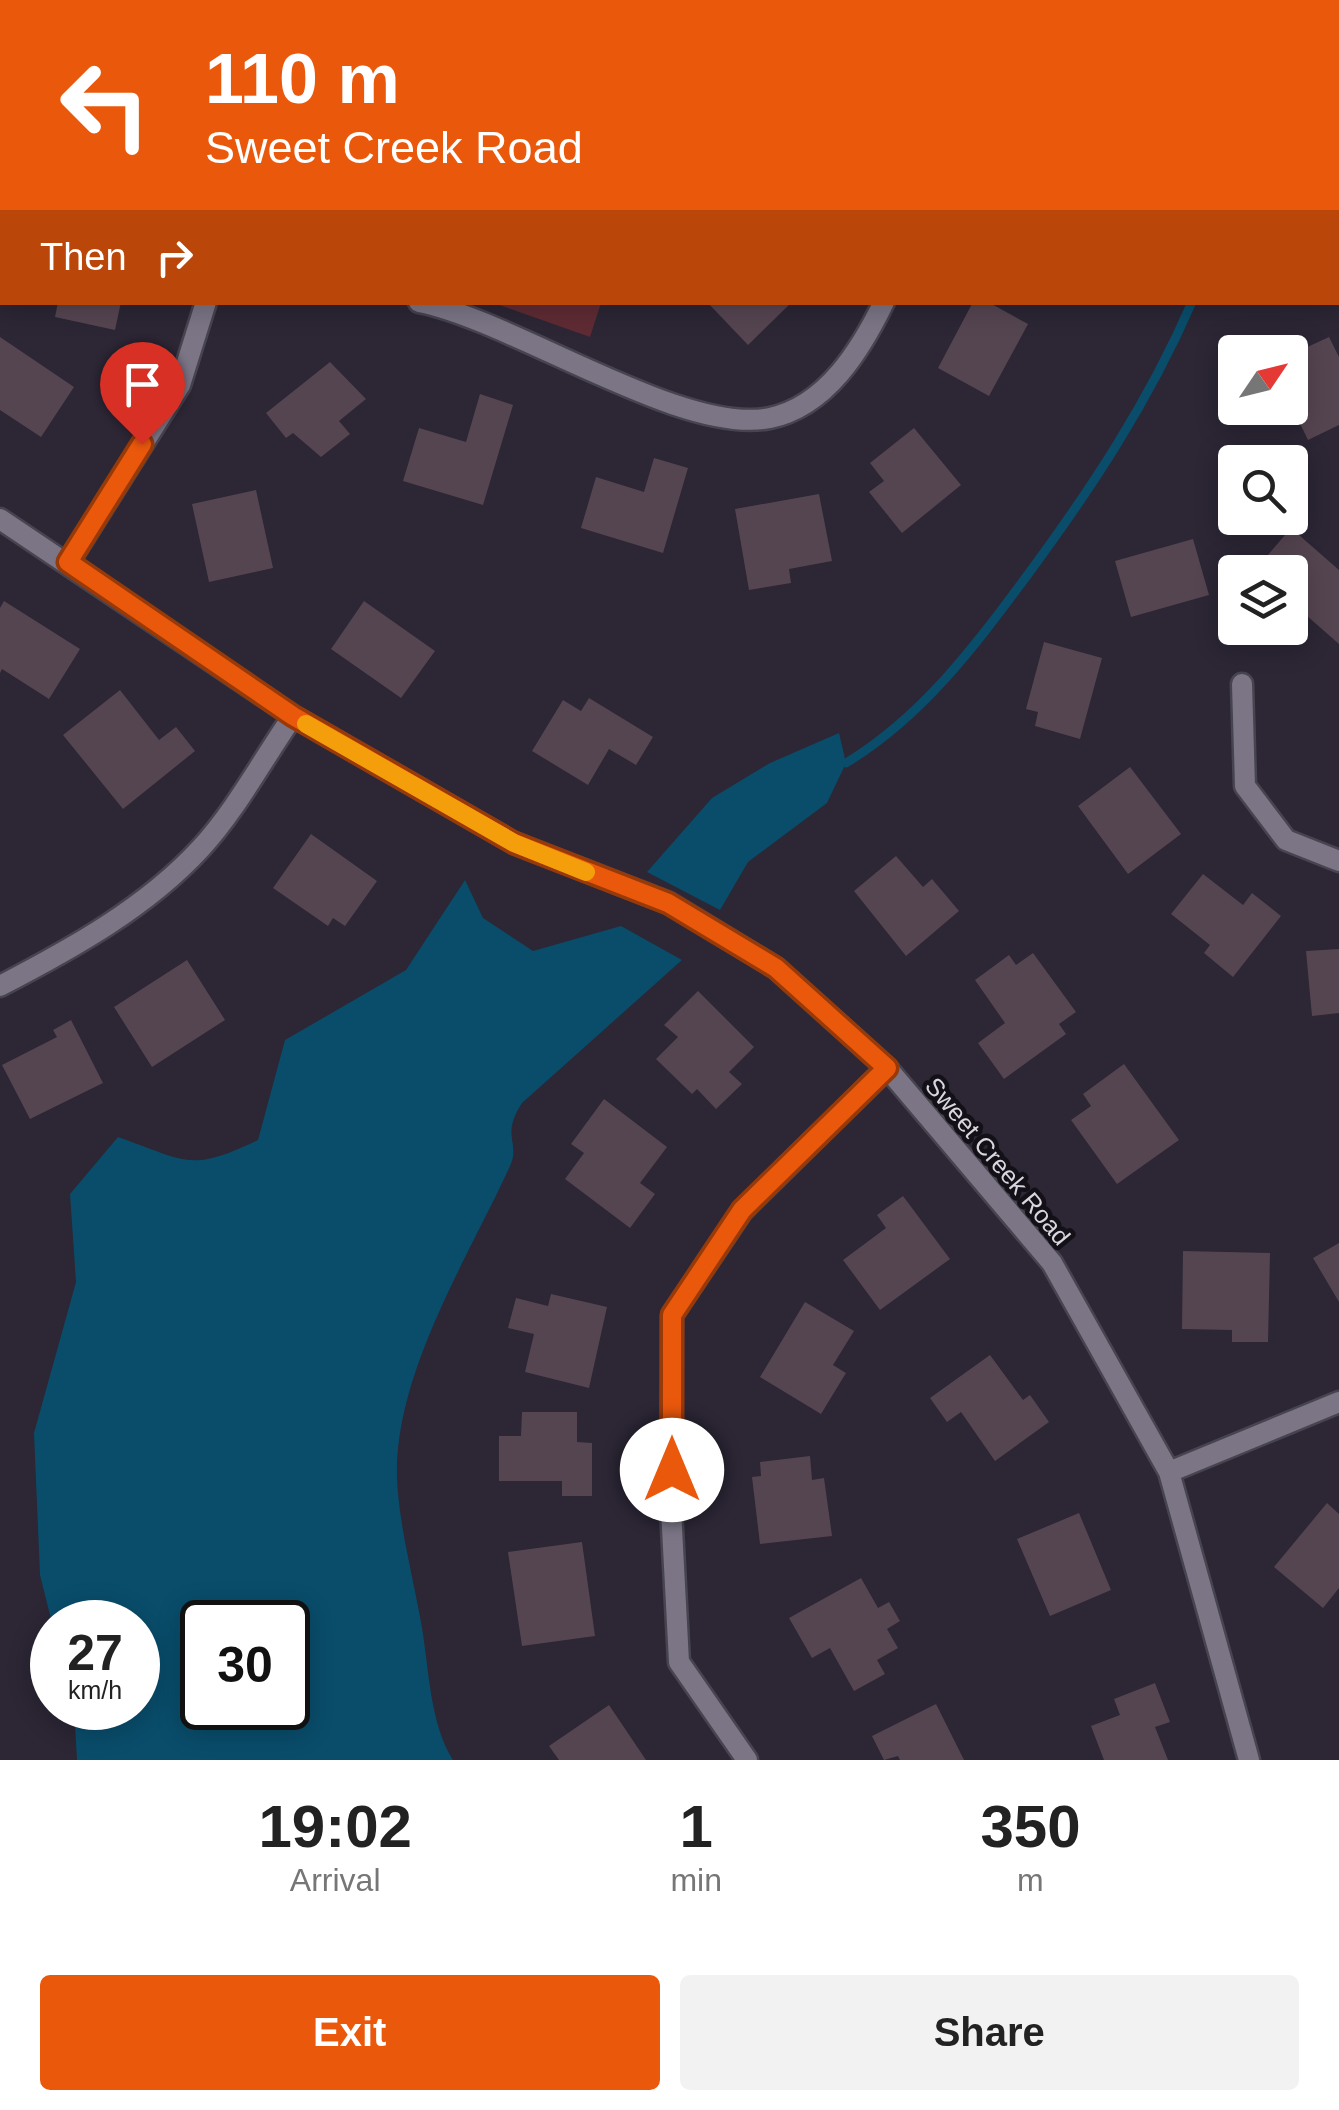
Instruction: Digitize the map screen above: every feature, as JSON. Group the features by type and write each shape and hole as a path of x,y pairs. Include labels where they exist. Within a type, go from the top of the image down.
{"street":[{"path":"68,562 180,385 205,305"},
{"path":"434,305 453,309 643,392 719,416 771,418 821,392 860,352 883,305"},
{"name":"Sweet Creek Road","path":"0,519 293,716 514,843 668,903 776,968 887,1068 1052,1263 1170,1472 1248,1760"},
{"path":"1242,684 1246,786 1286,840 1339,861"},
{"path":"0,986 73,948 202,848 293,716"},
{"path":"747,1760 679,1662 671,1510 672,1315 742,1210 887,1068"},
{"path":"1170,1472 1339,1402"}],"shaded area":[{"path":"500,305 600,305 590,337"}],"water":[{"path":"839,733 846,763 827,803 748,862 720,910 647,872 712,798 770,763"},
{"path":"465,880 483,918 533,951 621,926 682,960 522,1103 512,1124 510,1166 437,1318 407,1398 397,1478 401,1515 435,1713 453,1760 77,1760 75,1730 160,1730 160,1600 46,1600 40,1575 34,1433 76,1282 70,1194 118,1137 188,1160 217,1157 258,1140 285,1040 406,970"}],"building":[{"path":"57,305 120,305 115,330 55,317"},
{"path":"710,305 789,305 748,345"},
{"path":"971,305 993,305 1028,324 989,396 938,368"},
{"path":"0,337 74,387 41,437 0,410"},
{"path":"1329,337 1339,357 1339,425 1308,440 1301,425 1308,425 1308,347"},
{"path":"330,362 366,399 339,421 350,434 321,457 293,433 286,438 266,413"},
{"path":"480,394 513,405 483,505 403,481 419,428 466,442"},
{"path":"914,428 961,485 902,533 869,492 884,481 870,463"},
{"path":"654,458 688,468 663,553 581,528 596,477 644,492"},
{"path":"256,490 273,568 209,582 192,504"},
{"path":"819,494 832,561 789,569 791,583 749,590 735,509"},
{"path":"1285,535 1299,535 1339,570 1339,644 1308,617 1308,555 1268,555"},
{"path":"1193,539 1209,595 1131,617 1115,561"},
{"path":"4,601 80,649 49,699 2,669 0,673 0,608"},
{"path":"364,601 435,651 401,698 331,649"},
{"path":"1044,642 1102,658 1080,739 1035,726 1038,712 1026,709"},
{"path":"120,690 159,740 176,727 195,751 123,809 63,735"},
{"path":"589,698 653,737 636,765 609,749 588,785 532,751 563,700 581,711"},
{"path":"1130,767 1181,834 1128,874 1078,806"},
{"path":"311,834 377,881 345,926 333,918 328,926 273,888"},
{"path":"896,856 923,887 932,879 959,911 906,956 854,891"},
{"path":"1203,874 1243,905 1252,893 1281,916 1233,977 1204,953 1210,945 1171,914"},
{"path":"1339,949 1339,1013 1312,1016 1306,951"},
{"path":"1033,953 1076,1012 1059,1024 1066,1034 1004,1079 978,1043 1005,1023 975,980 1009,955 1016,965"},
{"path":"187,960 225,1020 152,1067 114,1007"},
{"path":"698,991 754,1047 729,1072 742,1084 716,1109 697,1089 692,1094 656,1059 678,1037 664,1025"},
{"path":"71,1020 103,1083 30,1119 2,1065 57,1037 53,1030"},
{"path":"1124,1064 1179,1140 1117,1184 1071,1120 1091,1106 1083,1094"},
{"path":"604,1099 667,1147 640,1183 655,1194 630,1228 565,1179 584,1153 571,1144"},
{"path":"903,1196 950,1259 880,1310 843,1260 886,1228 877,1215"},
{"path":"1339,1243 1339,1302 1313,1258"},
{"path":"1183,1251 1270,1253 1268,1342 1232,1342 1232,1330 1182,1329"},
{"path":"551,1294 607,1307 589,1388 525,1372 534,1334 508,1328 516,1298 548,1306"},
{"path":"805,1302 854,1331 833,1365 846,1373 821,1414 760,1377"},
{"path":"990,1355 1023,1400 1030,1395 1049,1422 995,1461 961,1412 947,1422 930,1398"},
{"path":"522,1412 577,1412 577,1442 592,1443 592,1496 562,1496 562,1481 499,1481 499,1436 521,1436"},
{"path":"810,1456 812,1480 824,1478 832,1536 760,1544 752,1477 761,1476 760,1462"},
{"path":"1327,1503 1339,1514 1339,1588 1323,1608 1274,1567"},
{"path":"1079,1513 1111,1590 1050,1616 1017,1539"},
{"path":"582,1542 595,1636 522,1646 508,1552"},
{"path":"861,1578 878,1608 889,1602 900,1621 887,1629 898,1648 877,1660 885,1674 854,1691 830,1648 812,1658 789,1618"},
{"path":"1155,1683 1170,1722 1155,1727 1168,1760 1104,1760 1091,1726 1120,1715 1114,1699"},
{"path":"936,1704 964,1760 900,1760 898,1756 884,1760 872,1736"},
{"path":"609,1705 646,1760 559,1760 549,1746"}],"waterway":[{"path":"846,763 923,702 1006,603 1117,444 1157,375 1191,305"}],"slow traffic":[{"path":"306,724 514,843 586,872"}],"route":[{"path":"142,444 68,562 293,716 514,843 668,903 776,968 887,1068 742,1210 672,1315 672,1470"}]}
